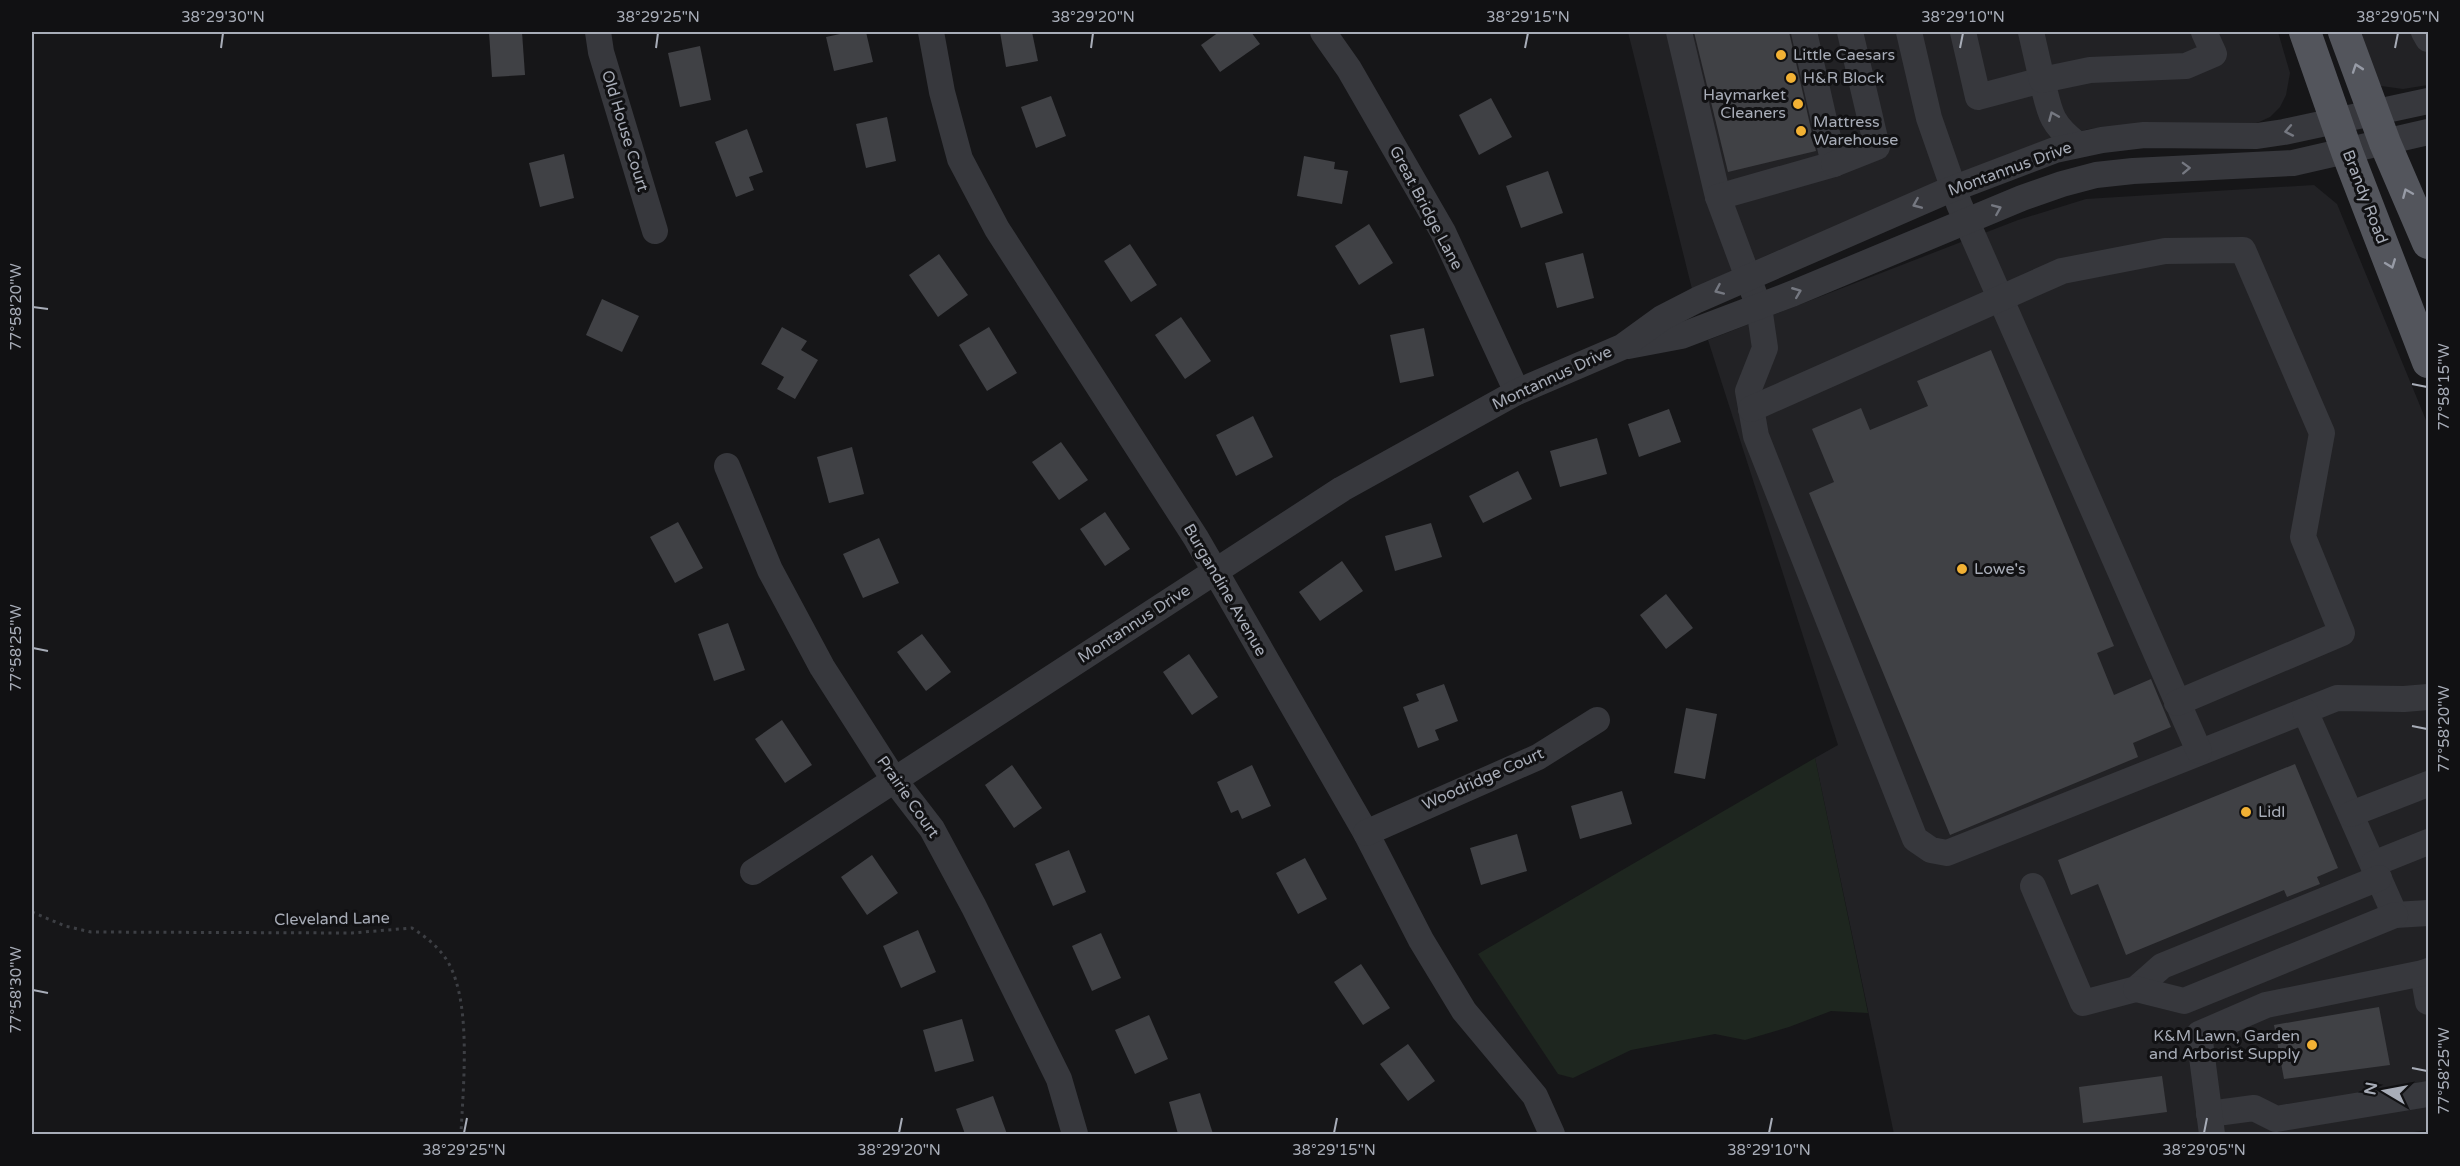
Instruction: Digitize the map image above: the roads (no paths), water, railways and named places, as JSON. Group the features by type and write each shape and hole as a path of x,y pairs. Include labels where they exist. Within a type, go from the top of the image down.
{"main road":[{"name":"Brandy Road","path":"2305,32 2347,152 2428,362"},
{"path":"2344,32 2373,113 2428,243"}],"street":[{"name":"Old House Court","path":"598,32 601,52 655,231"},
{"name":"Burgandine Avenue","path":"930,32 942,92 960,159 997,229 1196,538 1366,833 1421,940 1464,1011 1535,1096 1552,1134"},
{"name":"Great Bridge Lane","path":"1323,32 1349,69 1443,232 1516,392"},
{"path":"1679,32 1718,197 1759,307 1765,348 1748,391 1756,436 1915,839 1931,850 1947,853 2337,698 2428,697"},
{"path":"1804,32 1834,164"},
{"path":"1718,197 1834,164 1877,147 1850,32"},
{"path":"1909,32 1929,118 1966,221 2199,752"},
{"path":"1963,32 1978,97 2090,70 2186,66 2214,54 2204,32"},
{"path":"2031,32 2052,118 2063,133 2077,144"},
{"path":"2424,32 2428,39"},
{"name":"Montannus Drive","path":"753,872 1342,489 1516,392 1622,346 1674,311 1954,189 2038,155 2077,144 2144,135 2257,136 2428,101"},
{"name":"Montannus Drive","path":"1622,346 1681,336 1759,307 2043,190 2096,175 2164,168 2287,164 2428,132"},
{"path":"1751,409 2062,271 2165,251 2243,250 2322,433 2302,537 2342,633 2177,703"},
{"name":"Prairie Court","path":"727,466 770,570 822,667 896,781 932,829 974,908 1059,1079 1075,1134"},
{"path":"2305,711 2395,915"},
{"name":"Woodridge Court","path":"1366,833 1538,757 1597,720"},
{"path":"2351,814 2428,784"},
{"path":"2033,886 2083,1003 2136,989 2162,966 2376,871 2428,842"},
{"path":"2136,989 2184,1001 2395,915 2428,913"},
{"path":"2428,1002 2426,972 2266,1005 2199,1034 2211,1124 2254,1108 2276,1119 2428,1094"}],"place":[{"name":"Little Caesars","path":"1781,55"},
{"name":"H&R Block","path":"1791,78"},
{"name":"Haymarket Cleaners","path":"1798,104"},
{"name":"Mattress Warehouse","path":"1801,131"},
{"name":"Lowe's","path":"1962,569"},
{"name":"Lidl","path":"2246,812"},
{"name":"K&M Lawn, Garden and Arborist Supply","path":"2312,1045"}]}
